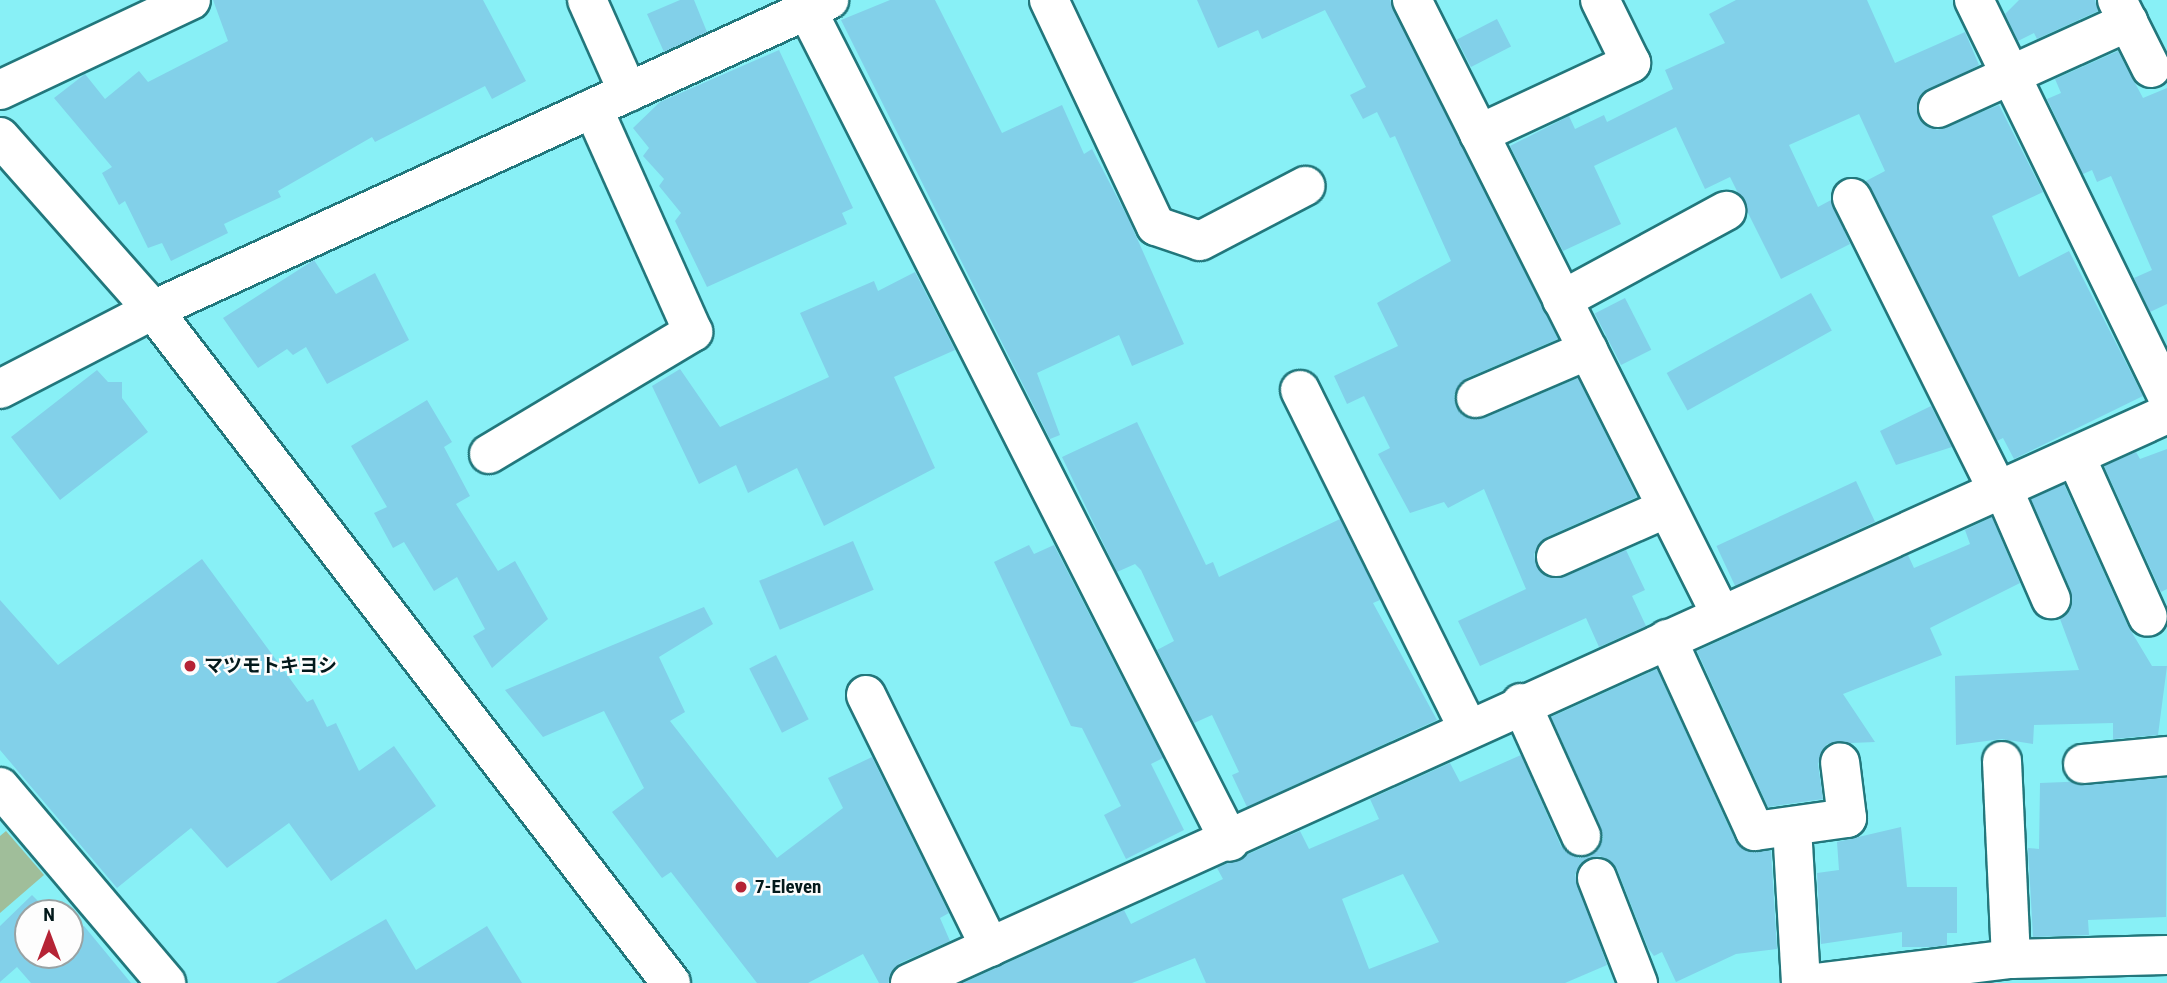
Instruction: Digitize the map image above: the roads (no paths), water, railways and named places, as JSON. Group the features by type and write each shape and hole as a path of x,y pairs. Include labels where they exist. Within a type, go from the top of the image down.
{"street":[{"path":"0,90 191,0"},
{"path":"587,0 628,92"},
{"path":"1048,0 1156,226 1200,241 1305,186"},
{"path":"1412,0 1721,615"},
{"path":"1479,134 1631,63 1600,0"},
{"path":"1974,0 2167,396"},
{"path":"0,389 153,310 818,5 1230,842"},
{"path":"1938,108 2011,75 2122,11 2151,68"},
{"path":"489,454 693,332 593,108"},
{"path":"0,137 153,310 671,983"},
{"path":"1852,198 2002,492 2051,599"},
{"path":"1562,300 1726,211"},
{"path":"1476,398 1588,350"},
{"path":"1300,390 1467,726"},
{"path":"910,983 1230,842 1467,726 2002,492 2167,414"},
{"path":"2076,457 2148,617"},
{"path":"1556,557 1667,508"},
{"path":"1667,639 1755,831 1847,818 1840,762"},
{"path":"866,695 990,947"},
{"path":"1521,703 1581,836"},
{"path":"2083,764 2167,756"},
{"path":"2002,761 2011,959"},
{"path":"0,788 166,983"},
{"path":"1792,827 1801,983"},
{"path":"1597,878 1638,983"},
{"path":"1815,983 1877,979 2011,959 2167,955"}],"place":[{"name":"マツモトキヨシ","path":"190,666"},
{"name":"7-Eleven","path":"741,887"}]}
